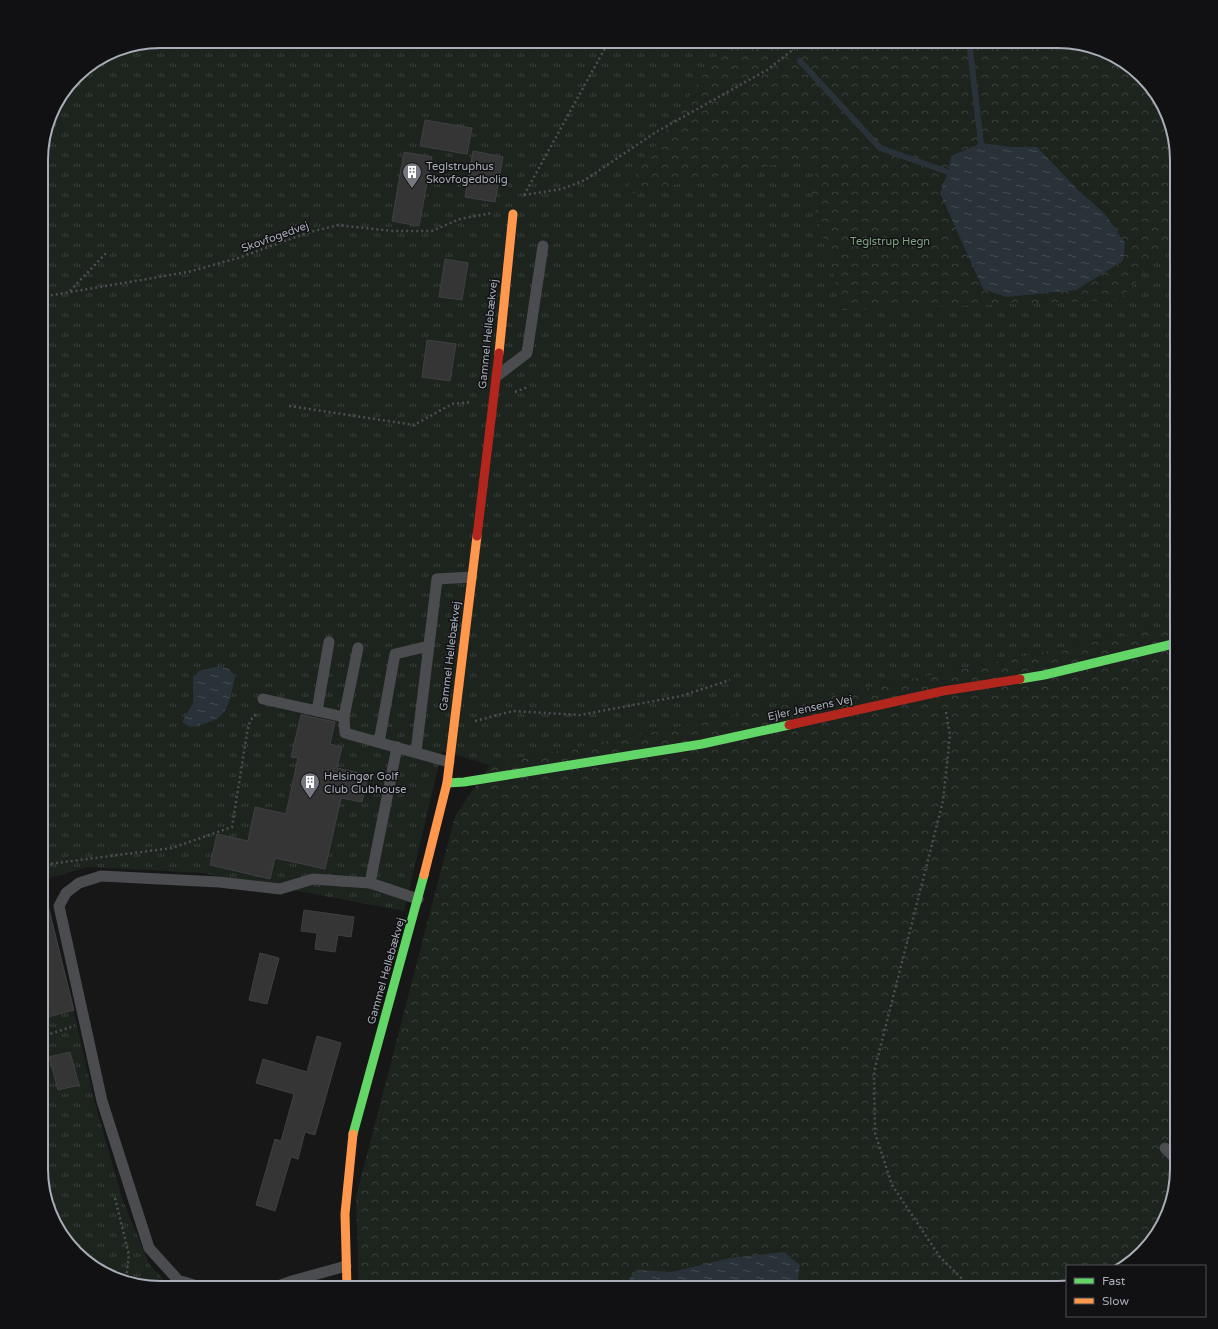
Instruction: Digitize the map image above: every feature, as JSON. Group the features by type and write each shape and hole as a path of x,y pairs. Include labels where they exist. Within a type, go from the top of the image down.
{"street":[{"name":"Gammel Hellebækvej","path":"347,1281 345,1214 354,1128 418,899 447,783 496,377 513,214"},
{"name":"Ejler Jensens Vej","path":"447,783 464,782 702,744 943,691 1044,675 1170,646"}],"lane":[{"path":"496,377 527,353 543,246"},
{"path":"416,752 437,578 472,577"},
{"path":"317,711 329,642"},
{"path":"379,742 395,654 429,646"},
{"path":"358,648 344,717 345,733 449,762"},
{"path":"269,700 344,717"},
{"path":"370,883 397,747"},
{"path":"181,1281 178,1280 149,1248 102,1101 59,906 66,893 79,883 101,876 218,882 280,889 313,879 370,883 418,899"},
{"path":"1165,1148 1170,1153"},
{"path":"292,1281 346,1266"}],"path":[{"path":"513,214 605,48"},
{"path":"524,195 562,189 585,180 656,132 767,70 795,48"},
{"name":"Skovfogedvej","path":"48,296 188,272 238,258 307,233 338,226 392,231 432,231 460,219 493,212 500,211 513,214"},
{"path":"69,292 108,251"},
{"path":"289,406 414,425 452,404 493,400"},
{"path":"453,727 513,711 580,716 681,696 730,680"},
{"path":"943,691 950,735 943,801 874,1072 875,1133 892,1185 940,1257 964,1281"},
{"path":"48,864 172,848 232,828 250,721 269,700"},
{"path":"48,1035 84,1022"}],"green space":[{"path":"153,48 803,48 843,309 1119,300 1170,245 1170,626 490,765 442,751 404,911 202,873 88,867 48,879 48,153 52,131 63,104 71,92 86,76 104,63 124,54"},
{"name":"Teglstrup Hegn","path":"721,48 1065,48 1094,54 1120,67 1142,86 1155,104 1164,124 1170,153 1170,245 1119,300 843,310 808,182 816,177 810,158 622,195"},
{"path":"1170,626 1170,1176 1164,1205 1151,1231 1132,1253 1116,1265 1066,1265 1065,1281 359,1281 356,1197 455,816 490,765"},
{"path":"48,901 95,1103 122,1198 149,1264 165,1281 138,1279 124,1275 98,1262 86,1253 71,1237 54,1205 50,1191 48,1176"}],"water":[{"path":"981,143 1012,147 1037,147 1078,190 1105,214 1125,243 1123,261 1076,290 1006,297 983,289 940,193 948,172 951,156"},
{"path":"219,666 229,669 235,678 227,707 219,717 212,721 190,727 182,722 193,703 193,677 199,671"},
{"path":"784,1252 800,1265 797,1281 628,1281 637,1270 672,1272 730,1258"}],"building":[{"path":"425,120 472,128 467,154 420,146"},
{"path":"473,151 503,157 495,202 465,197"},
{"name":"Teglstruphus Skovfogedbolig","path":"404,152 432,157 419,226 392,221"},
{"path":"445,259 468,263 462,300 439,297"},
{"path":"427,340 456,344 450,381 422,377"},
{"name":"Helsingør Golf Club Clubhouse","path":"301,715 335,722 330,744 342,747 337,768 368,775 362,802 341,798 325,869 275,858 270,879 210,865 217,834 248,841 255,807 286,814 298,758 291,757"},
{"path":"48,906 74,1010 48,1017"},
{"path":"304,910 354,917 351,937 338,935 335,952 315,949 317,933 301,931"},
{"path":"260,953 279,958 267,1004 249,1000"},
{"path":"317,1036 341,1043 315,1135 305,1132 298,1159 291,1157 275,1211 256,1205 275,1139 281,1141 294,1094 256,1083 263,1059 307,1072"},
{"path":"70,1052 79,1085 58,1090 49,1057"}],"waterway":[{"path":"970,48 981,143"},
{"path":"800,61 880,148 948,172"}],"traffic: fast":[{"path":"1020,679 1044,675 1170,645"},
{"path":"447,783 464,782 702,744 789,725"},
{"path":"353,1134 424,875"}],"traffic: slow":[{"path":"499,353 513,214"},
{"path":"424,875 447,783 477,536"},
{"path":"347,1281 345,1214 353,1134"}],"traffic: jam":[{"path":"477,536 499,353"},
{"path":"789,725 943,691 1020,679"}],"place":[{"name":"Teglstruphus Skovfogedbolig","path":"412,189"},
{"name":"Helsingør Golf Club Clubhouse","path":"310,799"}]}
